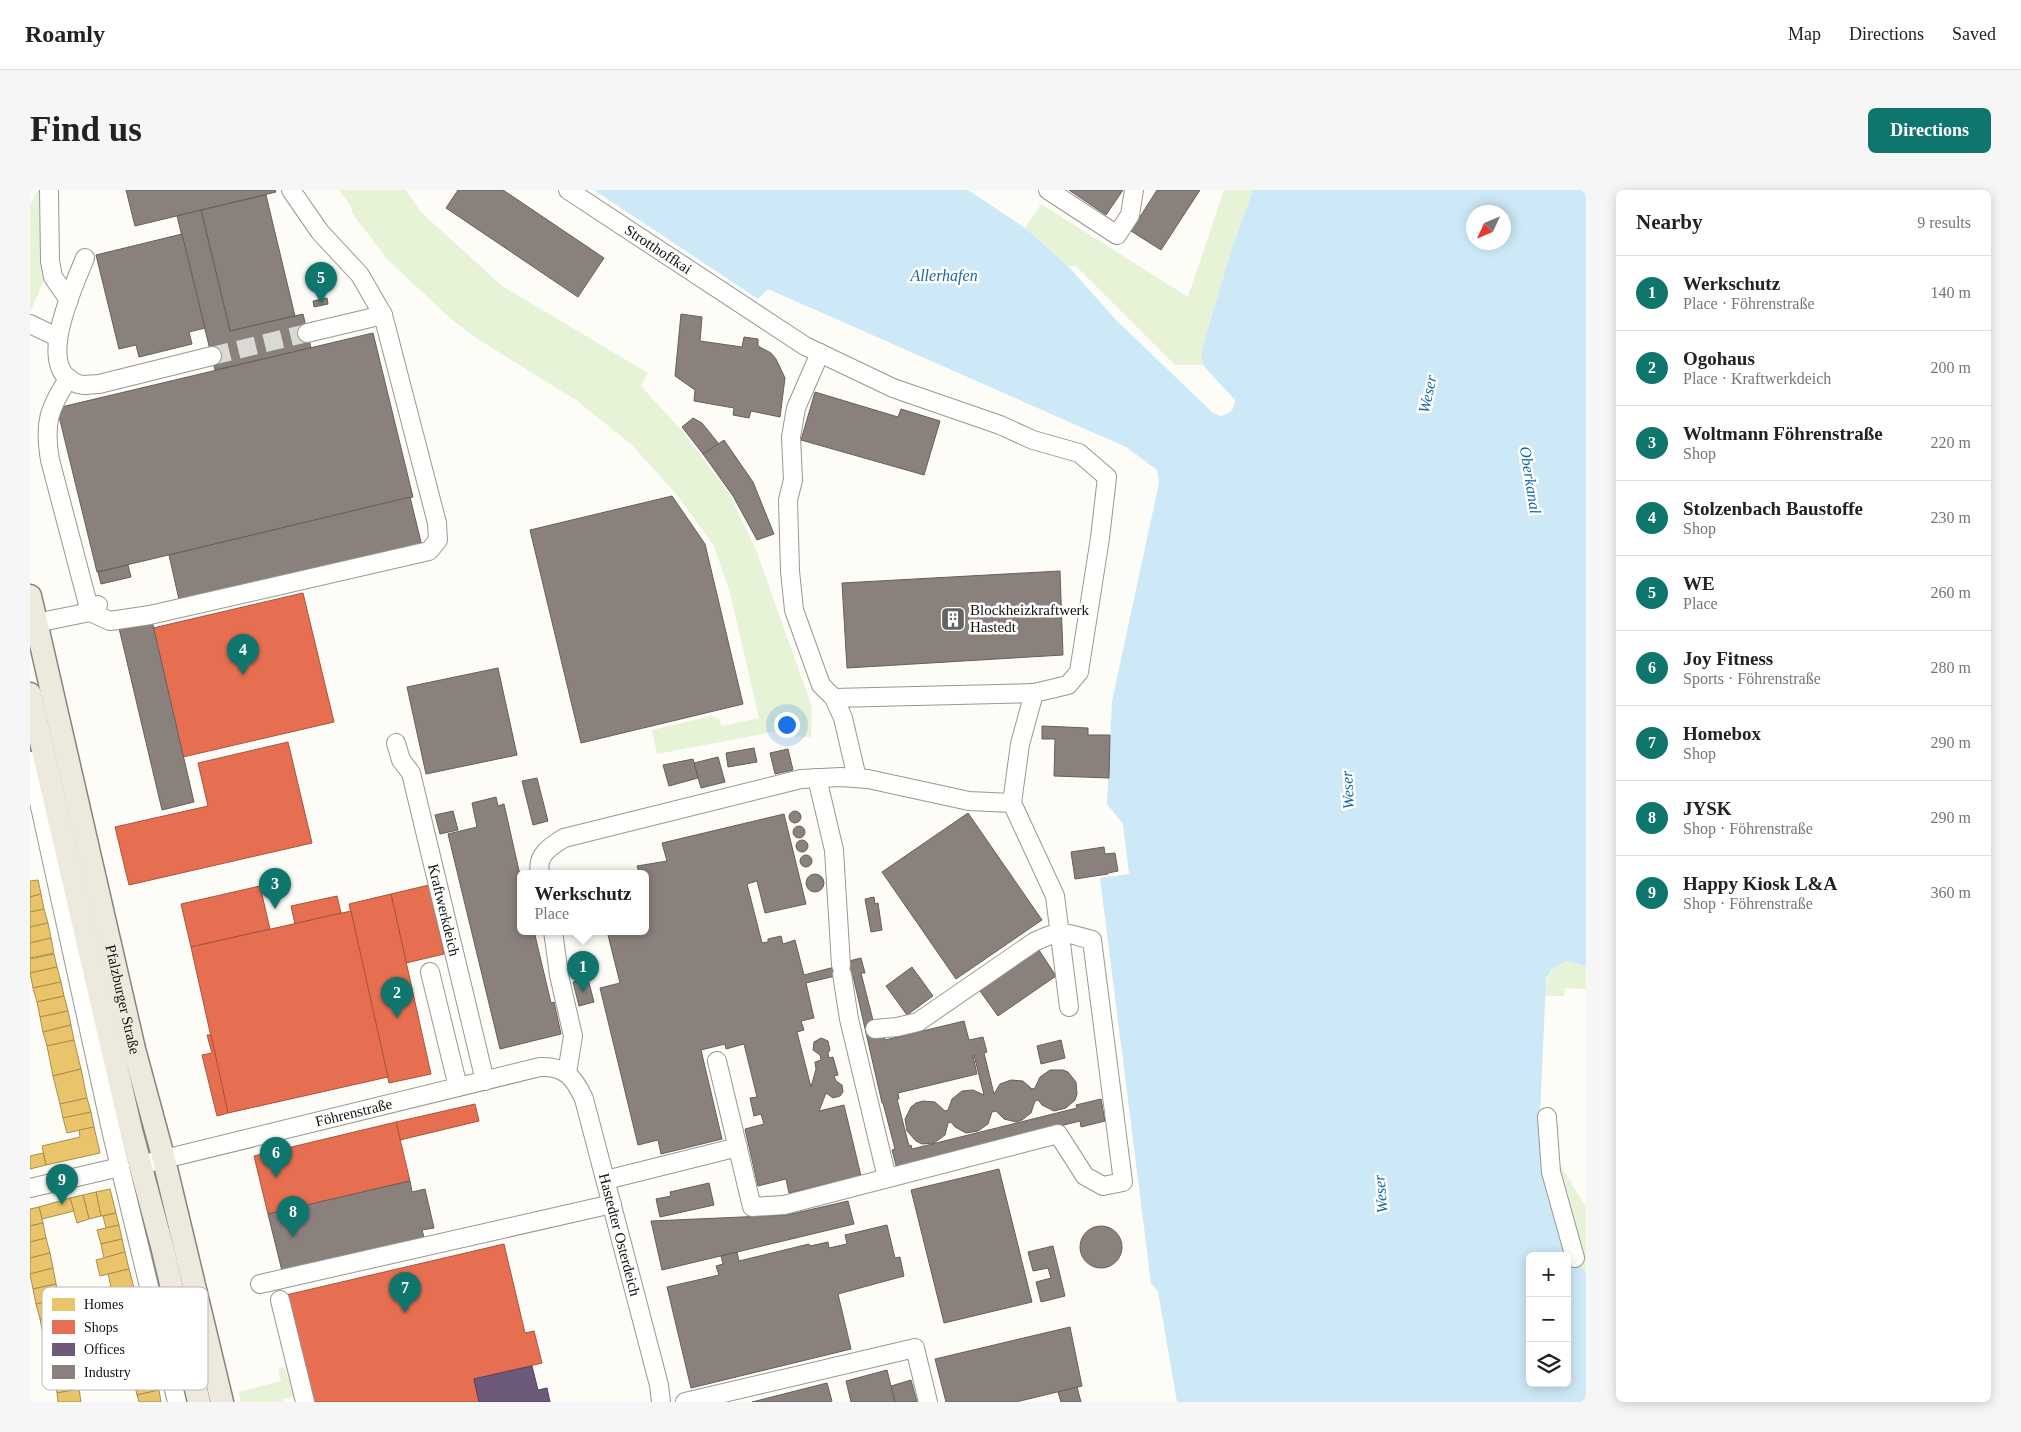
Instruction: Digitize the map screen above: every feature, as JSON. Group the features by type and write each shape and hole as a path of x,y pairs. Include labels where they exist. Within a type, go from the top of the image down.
{"main road":[{"name":"Pfalzburger Straße","path":"30,596 132,1040 164,1160 194,1287"},
{"name":"Pfalzburger Straße","path":"30,694 130,1166 163,1250 172,1287"},
{"name":"Pfalzburger Straße","path":"208,1344 222,1402"}],"street":[{"path":"49,190 50,261 53,277 68,300"},
{"path":"69,378 56,398 49,417 47,438 50,460 94,608 110,621 150,615 429,551 438,540 437,522 383,315 360,275 320,232 291,190"},
{"name":"Strotthoffkai","path":"568,190 805,346 893,388 1000,425 1033,440 1079,453 1108,477 1079,672 1068,685 1034,692"},
{"path":"1048,190 1117,235 1130,215 1134,190"},
{"path":"85,258 68,300 57,338 57,355 60,369 69,378 82,385 99,384 212,356"},
{"path":"307,333 383,315"},
{"path":"30,324 57,338"},
{"path":"820,353 796,408 791,437 794,480 788,500 794,610 821,685 834,698 843,718 857,778"},
{"path":"36,623 94,608"},
{"path":"834,698 1034,692 1020,744 1012,803 1055,896 1069,1007"},
{"name":"Kraftwerkdeich","path":"396,743 401,760 411,773 485,1081"},
{"name":"Pfalzburger Straße","path":"30,761 130,1166 154,1287"},
{"path":"817,778 834,850 841,970 864,1030 887,1178"},
{"path":"539,870 546,850 564,838 801,779 868,779 969,801 1012,803"},
{"path":"717,1061 752,1207 784,1205 1058,1134 1085,1176 1103,1186 1123,1182 1092,940 1060,932 1034,942 918,1022 897,1027 864,1030"},
{"path":"554,935 559,975 573,1036 567,1074"},
{"path":"430,972 458,1088"},
{"name":"Föhrenstraße","path":"30,1188 164,1160 540,1067 554,1066 567,1074"},
{"name":"Hastedter Osterdeich","path":"567,1074 577,1083 584,1099 659,1385 661,1402"},
{"path":"1547,1117 1550,1172 1577,1248"},
{"path":"606,1180 738,1147"},
{"path":"260,1284 612,1204"},
{"path":"280,1300 305,1402"},
{"path":"684,1402 915,1348 928,1402"}],"green space":[{"path":"38,190 44,190 47,273 30,312 30,204"},
{"path":"339,190 406,190 421,212 502,286 648,373 641,386 682,431 729,493 756,550 812,707 811,737 784,736 778,731 657,754 652,730 711,716 719,719 721,726 759,718 730,593 714,546 677,495 632,445 576,400 478,339 451,319 387,259 352,213 351,206"},
{"path":"1224,190 1253,190 1232,248 1201,352 1203,365 1175,365 1076,266 1068,266 1025,228 1041,204 1188,297"},
{"path":"1566,961 1586,966 1586,989 1565,988 1564,996 1545,996 1546,984 1552,970"},
{"path":"1553,1137 1558,1138 1559,1163 1586,1207 1586,1274 1578,1262 1555,1170"},
{"path":"285,1367 288,1379 294,1378 299,1396 283,1399 284,1402 241,1402 239,1392 281,1381 278,1369"}],"water":[{"path":"594,190 968,190 1025,228 1068,266 1115,319 1212,412 1220,416 1231,411 1235,400 1203,365 1201,352 1232,248 1253,190 1586,190 1586,966 1566,961 1552,969 1546,979 1540,1118 1542,1174 1566,1252 1526,1252 1526,1387 1571,1387 1571,1259 1578,1262 1586,1274 1586,1402 1177,1402 1158,1291 1151,1283 1100,878 1129,874 1123,824 1107,804 1112,701 1159,483 1157,470 1126,447 768,289 758,299"}],"building: Homes":[{"path":"38,880 41,894 30,897 30,881"},
{"path":"41,894 44,909 30,912 30,897"},
{"path":"44,909 48,923 30,927 30,912"},
{"path":"48,923 51,938 30,943 30,927"},
{"path":"51,938 54,953 30,958 30,943"},
{"path":"54,954 57,967 30,973 30,959"},
{"path":"57,967 61,982 33,988 30,973"},
{"path":"61,982 64,996 37,1002 33,988"},
{"path":"64,996 68,1011 40,1017 37,1002"},
{"path":"68,1011 71,1025 43,1032 40,1017"},
{"path":"71,1025 74,1040 47,1046 43,1032"},
{"path":"74,1040 81,1069 53,1076 47,1046"},
{"path":"81,1069 87,1098 60,1104 53,1076"},
{"path":"87,1098 91,1112 63,1118 60,1104"},
{"path":"91,1112 94,1127 67,1133 63,1118"},
{"path":"94,1127 100,1153 46,1165 42,1146 80,1137 79,1130"},
{"path":"43,1153 46,1165 30,1169 30,1156"},
{"path":"110,1189 116,1213 101,1216 96,1192"},
{"path":"96,1192 101,1216 89,1219 83,1195"},
{"path":"83,1195 89,1219 77,1223 70,1198"},
{"path":"70,1198 74,1211 42,1219 39,1207"},
{"path":"39,1207 43,1223 30,1226 30,1209"},
{"path":"116,1213 119,1225 106,1228 103,1216"},
{"path":"43,1223 46,1238 30,1242 30,1226"},
{"path":"119,1225 122,1239 101,1244 97,1230"},
{"path":"46,1238 50,1253 30,1258 30,1242"},
{"path":"122,1239 125,1252 104,1258 101,1244"},
{"path":"125,1252 129,1269 100,1276 96,1260"},
{"path":"50,1253 53,1268 30,1274 30,1258"},
{"path":"53,1268 56,1284 33,1289 30,1274"},
{"path":"129,1269 134,1287 111,1287 108,1274"},
{"path":"56,1284 57,1287 42,1287"},
{"path":"42,1287 42,1303 36,1304 33,1289"},
{"path":"42,1303 42,1319 40,1319 36,1304"},
{"path":"56,1390 74,1390 57,1393"},
{"path":"79,1390 81,1402 58,1402 57,1393"},
{"path":"136,1390 159,1390 137,1395"},
{"path":"159,1390 161,1402 139,1402 137,1395"}],"building: Shops":[{"path":"303,593 334,722 183,757 153,628"},
{"path":"288,742 312,843 129,885 115,827 208,806 198,763"},
{"path":"429,885 444,954 406,963 391,894"},
{"path":"260,886 270,929 191,947 181,904"},
{"path":"391,894 431,1074 389,1083 349,904"},
{"path":"337,896 341,913 295,924 291,906"},
{"path":"351,911 388,1077 228,1113 191,947"},
{"path":"207,1035 211,1035 228,1113 217,1116 202,1055 212,1053"},
{"path":"475,1104 479,1121 400,1140 396,1122"},
{"path":"396,1122 410,1181 268,1214 254,1156"},
{"path":"504,1244 525,1333 534,1331 542,1363 474,1379 479,1402 311,1402 286,1295"}],"building: Offices":[{"path":"532,1366 538,1390 547,1388 550,1402 479,1402 474,1379"}],"building: Industry":[{"path":"126,190 275,190 276,192 135,226"},
{"path":"458,190 503,190 604,258 578,297 446,208"},
{"path":"1069,190 1123,190 1106,215"},
{"path":"1157,190 1200,190 1161,250 1131,231"},
{"path":"266,195 295,316 230,331 201,210"},
{"path":"201,210 230,331 303,314 311,348 215,370 177,216"},
{"path":"182,234 205,328 189,332 192,344 139,357 136,345 119,349 96,255"},
{"path":"327,298 328,304 314,307 313,301"},
{"path":"681,314 702,317 700,341 742,347 744,337 758,339 758,346 771,353 785,378 780,417 751,411 749,418 733,415 734,408 694,401 695,390 675,376"},
{"path":"373,333 413,497 97,572 57,408"},
{"path":"815,392 898,417 901,409 940,421 924,475 801,440"},
{"path":"693,418 702,423 719,444 703,454 682,427"},
{"path":"724,440 753,482 774,534 757,540 733,496 703,454"},
{"path":"672,496 705,544 743,704 581,743 530,530"},
{"path":"410,497 422,546 180,604 169,555"},
{"path":"128,565 131,577 101,584 98,572"},
{"name":"Blockheizkraftwerk Hastedt","path":"1060,571 1063,655 847,668 842,583"},
{"path":"152,621 194,802 162,810 119,628"},
{"path":"498,668 517,755 426,774 407,687"},
{"path":"1042,726 1088,728 1088,735 1110,735 1109,778 1054,776 1055,739 1042,739"},
{"path":"754,748 757,762 728,767 726,753"},
{"path":"788,749 793,770 775,774 770,753"},
{"path":"718,757 725,782 701,788 694,763"},
{"path":"693,759 698,778 669,786 663,765"},
{"path":"537,778 548,821 533,825 522,781"},
{"path":"496,797 498,806 504,804 519,870 517,870 517,935 535,935 551,1003 554,1002 561,1034 500,1049 448,834 477,827 472,803"},
{"path":"453,811 458,830 440,834 435,815"},
{"path":"793,811 797,811 801,817 797,823 793,823 789,819 789,815"},
{"path":"968,813 1042,920 956,979 882,872"},
{"path":"784,814 806,904 765,913 757,881 747,884 762,943 768,942 768,939 781,936 783,944 795,940 804,975 861,958 865,973 861,973 877,1036 884,1035 885,1040 964,1021 969,1040 983,1037 987,1052 984,1053 994,1094 1000,1084 1011,1080 1023,1081 1032,1089 1035,1088 1040,1077 1050,1070 1068,1072 1076,1082 1077,1094 1075,1100 1066,1108 1054,1111 1042,1105 1038,1100 1035,1101 1031,1113 1022,1120 1016,1122 1004,1119 996,1111 992,1112 988,1124 978,1131 966,1133 955,1127 951,1122 948,1123 945,1135 934,1143 922,1144 916,1141 907,1131 905,1119 911,1107 916,1103 923,1101 935,1102 945,1111 948,1110 952,1099 962,1091 973,1090 984,1095 974,1055 977,1074 898,1093 899,1099 897,1099 909,1146 911,1145 912,1149 1077,1108 1076,1105 1101,1099 1105,1121 1081,1127 1080,1121 915,1162 897,1169 892,1150 895,1149 882,1103 853,976 849,977 848,973 806,983 814,1018 801,1021 804,1030 797,1032 811,1087 816,1069 815,1062 821,1060 820,1055 813,1050 814,1042 821,1038 828,1041 829,1058 833,1057 838,1075 834,1076 836,1081 842,1085 843,1092 840,1096 833,1098 826,1093 819,1111 844,1105 861,1176 789,1193 786,1179 758,1186 745,1129 764,1124 761,1114 754,1116 750,1098 757,1097 744,1044 726,1049 725,1044 701,1050 722,1139 661,1154 658,1140 638,1145 600,988 620,983 608,935 649,935 649,870 638,870 637,866 667,861 662,843"},
{"path":"797,826 801,826 805,832 801,838 797,838 793,834 793,830"},
{"path":"800,840 804,840 808,846 804,852 800,852 796,848 796,844"},
{"path":"1104,847 1105,854 1115,853 1118,871 1075,879 1071,852"},
{"path":"804,855 808,855 812,861 808,867 804,867 800,863 800,859"},
{"path":"815,874 821,877 824,883 821,889 815,892 809,889 806,883 809,877"},
{"path":"874,897 875,904 878,903 882,930 871,932 865,899"},
{"path":"1039,950 1056,976 998,1016 980,991"},
{"path":"912,967 933,996 907,1015 886,986"},
{"path":"588,979 594,1002 579,1006 573,982"},
{"path":"1061,1040 1065,1058 1041,1064 1037,1046"},
{"path":"999,1169 1032,1302 944,1323 911,1190"},
{"path":"410,1181 412,1192 425,1189 434,1228 422,1230 425,1241 283,1275 268,1214"},
{"path":"709,1183 714,1205 660,1217 656,1199 671,1196 670,1192"},
{"path":"848,1201 854,1224 662,1270 651,1221 787,1215"},
{"path":"887,1225 895,1258 900,1257 904,1276 838,1294 851,1349 691,1388 667,1287 719,1275 716,1266 723,1264 721,1256 737,1252 739,1261 809,1244 810,1246 828,1242 829,1248 847,1244 845,1235"},
{"path":"1105,1226 1113,1229 1119,1235 1122,1247 1119,1259 1113,1265 1097,1268 1089,1265 1083,1259 1080,1243 1083,1235 1089,1229"},
{"path":"1053,1246 1065,1296 1041,1302 1036,1282 1051,1278 1048,1268 1033,1271 1028,1252"},
{"path":"1070,1327 1082,1386 1016,1402 946,1402 935,1359"},
{"path":"887,1370 895,1402 851,1402 846,1381"},
{"path":"911,1380 917,1402 895,1402 891,1386"},
{"path":"827,1383 832,1401 752,1402"},
{"path":"1077,1387 1081,1402 1061,1402 1058,1392"}],"tunnel":[{"path":"212,356 307,333"}],"place":[{"name":"WE","path":"321,303"},
{"name":"Blockheizkraftwerk Hastedt","path":"953,619"},
{"name":"Stolzenbach Baustoffe","path":"243,675"},
{"name":"Woltmann Föhrenstraße","path":"275,909"},
{"name":"Werkschutz","path":"583,992"},
{"name":"Ogohaus","path":"397,1018"},
{"name":"Joy Fitness","path":"276,1178"},
{"name":"Happy Kiosk L&A","path":"62,1205"},
{"name":"JYSK","path":"293,1237"},
{"name":"Homebox","path":"405,1313"}],"water label":[{"name":"Allerhafen","path":"944,275"},
{"name":"Weser","path":"1427,394"},
{"name":"Oberkanal","path":"1531,480"},
{"name":"Weser","path":"1347,790"},
{"name":"Weser","path":"1380,1194"}]}
